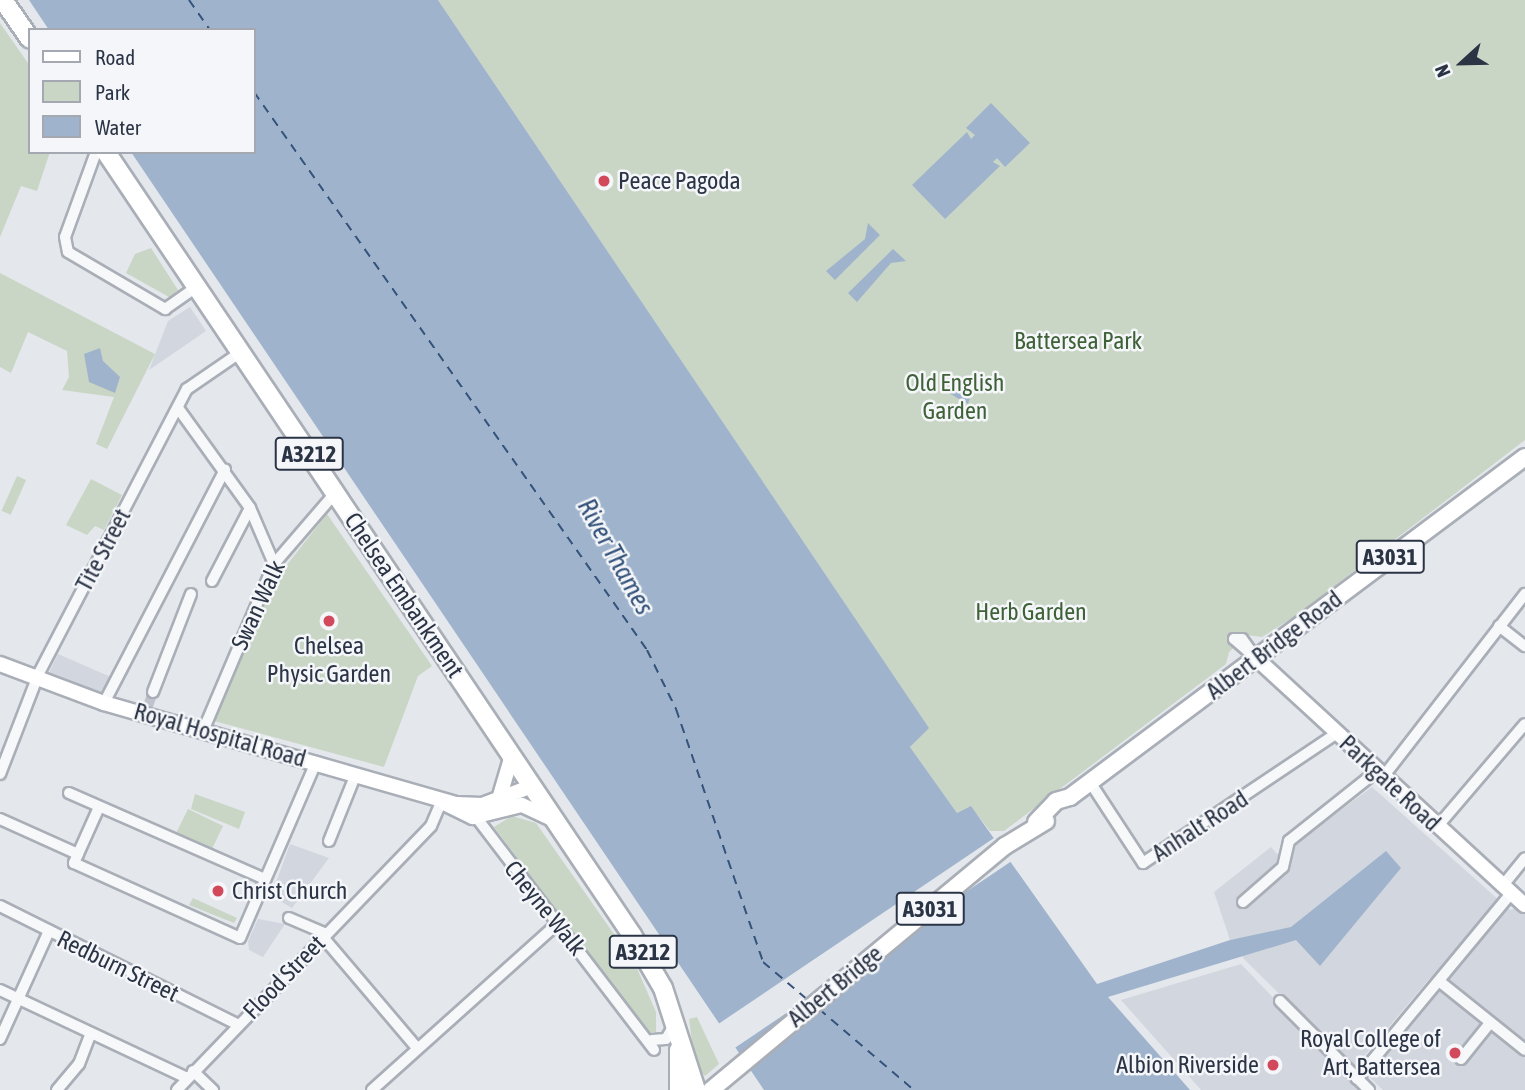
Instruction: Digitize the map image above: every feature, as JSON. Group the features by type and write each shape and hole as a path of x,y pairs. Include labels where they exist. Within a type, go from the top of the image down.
{"highway":[{"path":"3,0 28,36"},
{"name":"Chelsea Embankment","path":"107,154 651,966 674,1024 679,1050 679,1090"},
{"name":"Chelsea Embankment","path":"679,1050 697,1090"}],"main road":[{"name":"Albert Bridge Road","path":"1090,782 1525,457"},
{"name":"Parkgate Road","path":"1256,659 1525,905"},
{"name":"Royal Hospital Road","path":"0,664 38,681 104,703 147,711 203,731 316,762 473,811 522,805 556,822"},
{"path":"499,799 512,755"},
{"name":"Albert Bridge","path":"697,1090 720,1079 1005,845 1090,782"},
{"name":"Royal Hospital Road","path":"473,811 532,786"}],"street":[{"path":"95,154 65,237 68,252 166,309 197,287"},
{"name":"Tite Street","path":"0,774 38,681 187,389 241,352"},
{"path":"178,408 250,508 274,564"},
{"path":"104,703 225,470"},
{"name":"Swan Walk","path":"203,731 274,564 335,493"},
{"path":"212,580 250,508"},
{"path":"153,692 191,594"},
{"path":"1243,902 1283,867 1289,841 1380,774 1525,594"},
{"path":"1499,626 1525,646"},
{"path":"1437,827 1525,724"},
{"name":"Anhalt Road","path":"1090,782 1143,863 1336,734"},
{"path":"99,807 74,863 240,938 316,762"},
{"path":"328,841 356,774"},
{"path":"69,793 265,880"},
{"name":"Flood Street","path":"177,1090 237,1024 437,819 442,800"},
{"name":"Cheyne Walk","path":"473,811 557,924 653,1045 666,1039 674,1024"},
{"path":"0,819 78,854"},
{"path":"1357,1079 1439,981 1508,888 1525,858"},
{"name":"Redburn Street","path":"0,906 237,1024"},
{"path":"289,918 324,935 416,1047"},
{"path":"380,1088 416,1047 557,924"},
{"path":"0,1038 15,997 48,931"},
{"path":"1439,981 1525,1050"},
{"path":"0,990 90,1035 190,1075 213,1090"},
{"path":"1280,1001 1369,1090"},
{"path":"1461,1059 1490,1023"},
{"path":"57,1090 79,1064 90,1035"}],"shaded area":[{"path":"190,307 206,331 149,370 168,321"},
{"path":"58,654 113,678 106,695 48,675"},
{"path":"1372,787 1510,910 1525,905 1525,1090 1383,1090 1367,1075 1441,988 1430,978 1354,1068 1243,958 1240,938 1230,940 1214,892 1271,847 1277,854 1292,846"},
{"path":"290,844 329,858 292,908 271,896"},
{"path":"258,919 285,924 263,957 249,950 248,941"},
{"path":"1241,964 1361,1090 1201,1090 1121,1000"}],"green space":[{"name":"Battersea Park","path":"438,0 1525,0 1525,440 1295,616 1262,637 1247,635 1229,652 1226,664 1004,831 990,831 971,807 957,813 910,747 928,727"},
{"path":"0,23 28,63 28,154 49,154 37,191 21,186 0,237"},
{"path":"151,248 178,290 169,297 126,273 135,254"},
{"path":"0,273 155,354 107,449 96,444 114,397 62,390 69,377 67,351 28,332 11,373 0,367"},
{"path":"17,476 26,480 11,515 2,511"},
{"path":"91,479 122,495 104,530 95,526 87,535 66,525"},
{"name":"Chelsea Physic Garden","path":"327,514 432,666 418,676 384,767 214,721 275,580"},
{"path":"195,794 245,812 239,829 191,809"},
{"path":"188,809 223,826 212,849 177,832"},
{"path":"512,816 536,823 635,964 656,1012 656,1032 649,1033 494,827"},
{"path":"193,898 237,918 234,923 189,905"},
{"path":"697,1017 719,1064 705,1076 695,1065 689,1019"}],"water":[{"name":"River Thames","path":"29,0 438,0 929,728 910,747 957,813 971,806 1097,984 1230,940 1291,927 1386,851 1401,868 1320,966 1296,940 1108,997 1190,1090 764,1090 132,154 256,154 256,28 48,28"},
{"path":"991,103 1030,143 1005,167 997,158 993,162 1000,166 945,219 912,185 967,132 971,139 975,135 966,128"},
{"path":"868,223 880,235 835,280 826,271 865,239"},
{"path":"893,249 906,261 891,263 857,302 848,293"},
{"path":"100,348 103,361 120,377 115,393 89,382 84,354"},
{"path":"954,384 970,398 968,404 947,392"}],"pier":[{"path":"997,836 1013,860 731,1050 715,1026"}],"ferry route":[{"path":"189,0 209,28"},
{"path":"256,95 647,650 676,709 763,962 809,1001"},
{"path":"819,1009 914,1090"}],"tunnel":[{"path":"148,706 153,692"}],"place":[{"name":"Peace Pagoda","path":"604,181"},
{"name":"Chelsea Physic Garden","path":"329,621"},
{"name":"Christ Church","path":"218,891"},
{"name":"Royal College of Art, Battersea","path":"1455,1053"},
{"name":"Albion Riverside","path":"1273,1065"}],"park label":[{"name":"Old English Garden","path":"955,397"},
{"name":"Herb Garden","path":"1031,612"}]}
